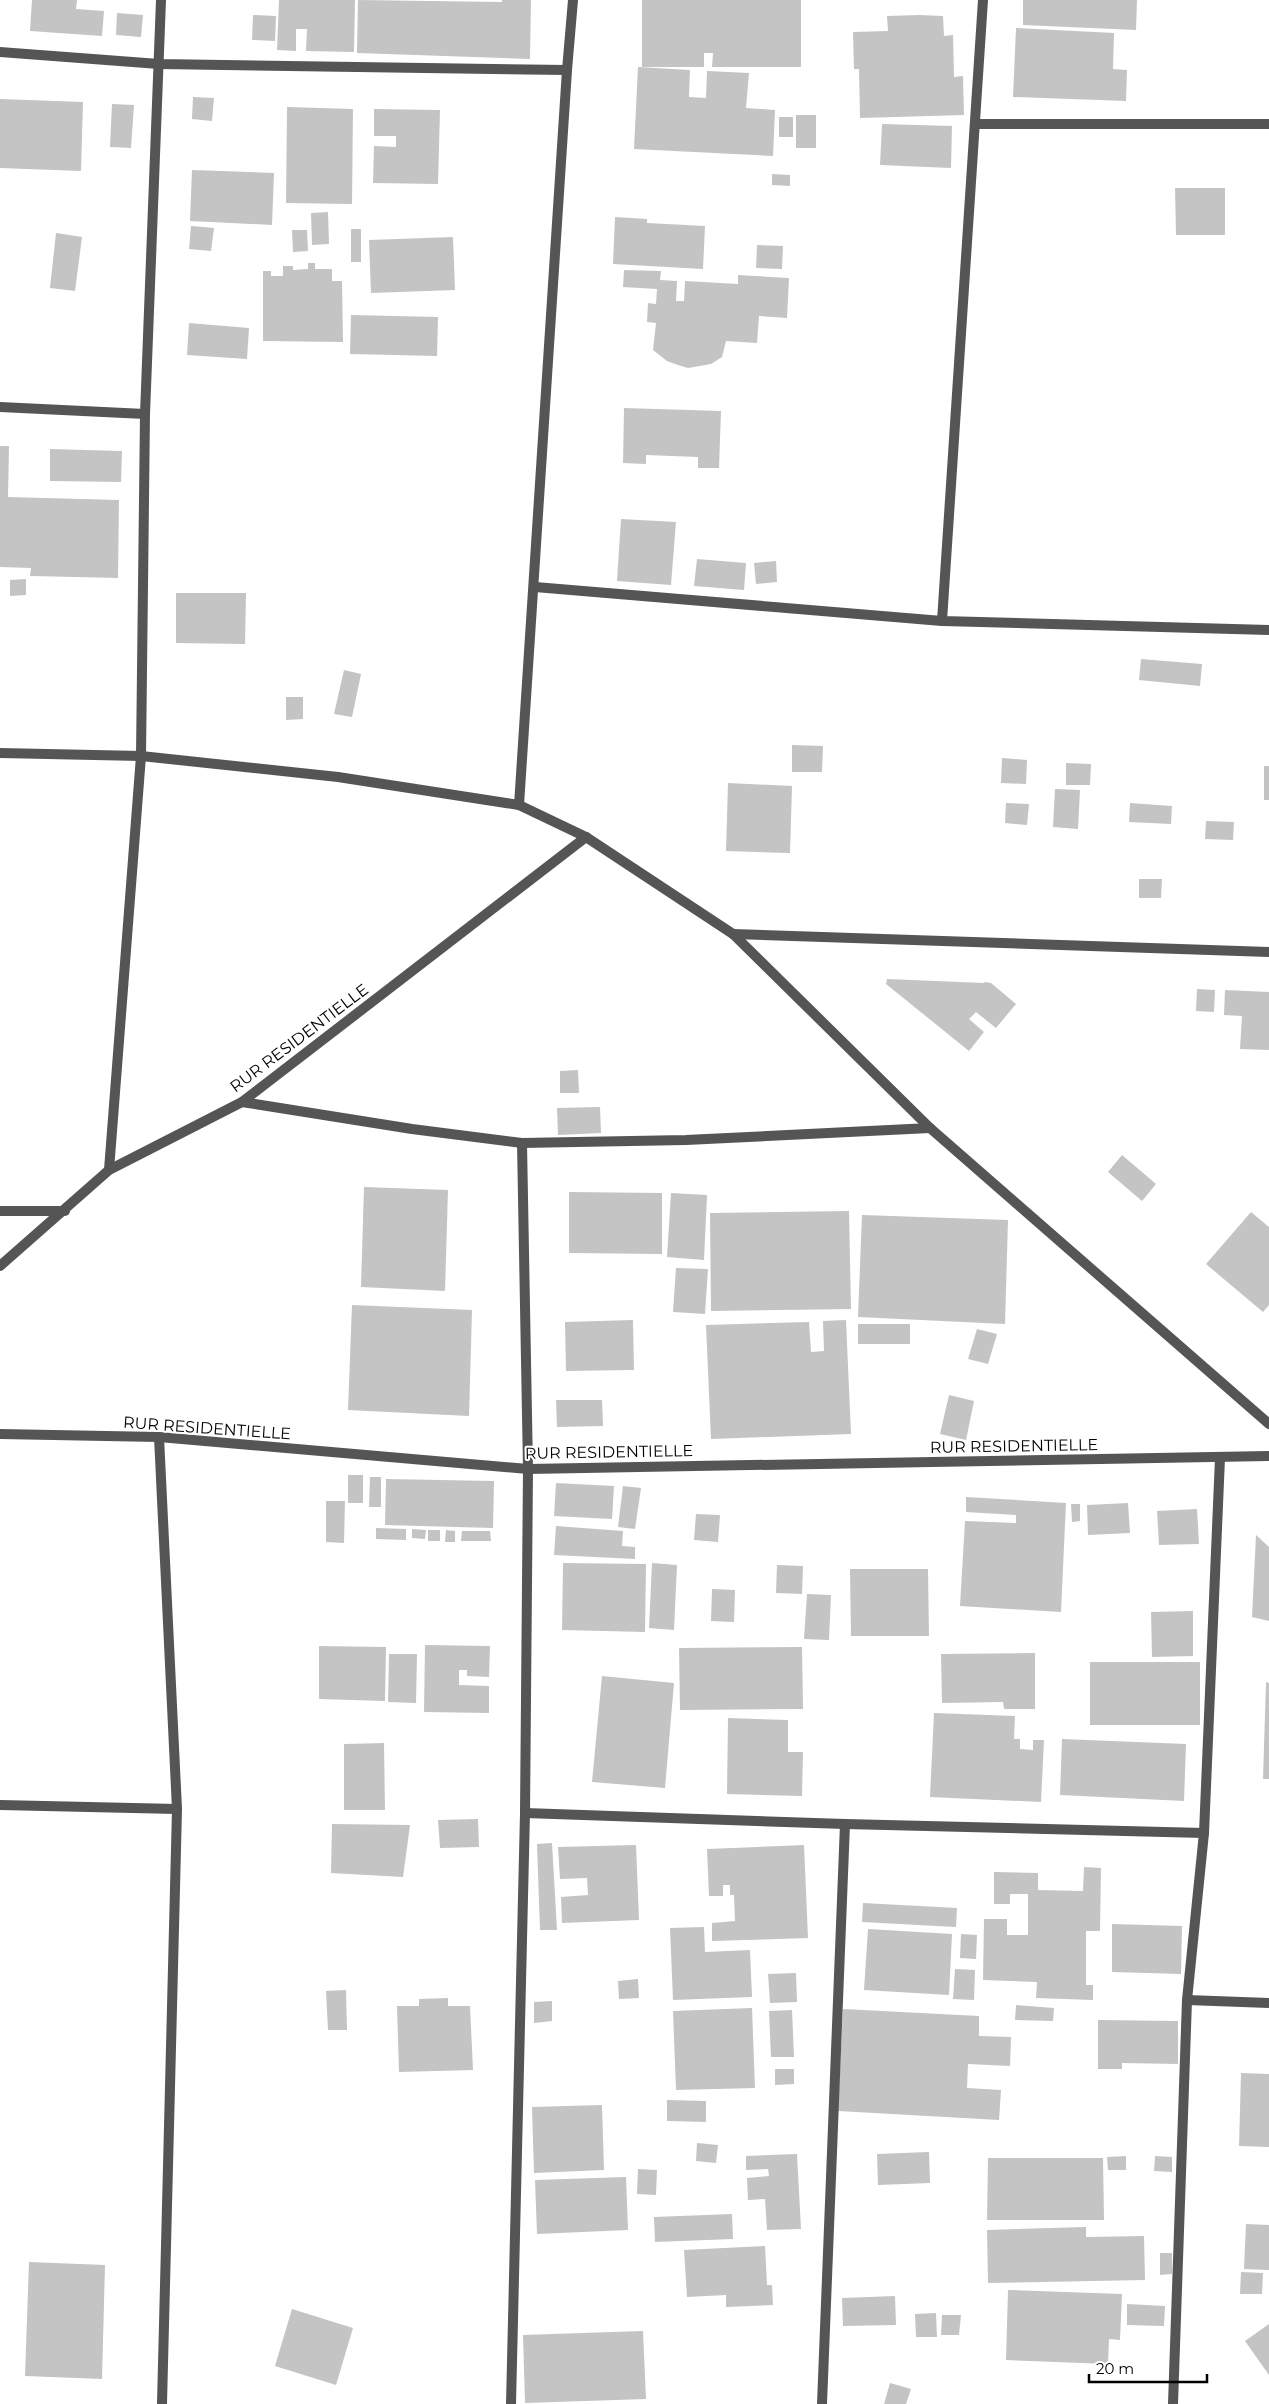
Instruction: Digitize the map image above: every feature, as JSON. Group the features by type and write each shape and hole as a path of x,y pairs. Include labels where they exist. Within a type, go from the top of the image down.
{"street":[{"path":"109,1170 141,756 145,414 161,0"},
{"path":"519,805 573,0"},
{"path":"942,621 983,0"},
{"path":"0,52 159,64 567,70"},
{"path":"975,124 1269,124"},
{"path":"0,407 145,414"},
{"path":"535,587 942,621 1269,630"},
{"path":"0,753 141,756 338,777 519,805 586,837 733,934 930,1128 1269,1424"},
{"name":"RUR RESIDENTIELLE","path":"0,1266 65,1211 109,1170 242,1102 586,837"},
{"path":"733,934 1269,952"},
{"path":"242,1102 412,1129 522,1143 686,1140 930,1128"},
{"path":"511,2404 525,1813 528,1469 522,1143"},
{"path":"0,1211 65,1211"},
{"name":"RUR RESIDENTIELLE","path":"0,1434 159,1437 528,1469 1269,1456"},
{"path":"159,1437 177,1809 162,2404"},
{"path":"1173,2404 1187,2000 1204,1833 1220,1458"},
{"path":"0,1805 177,1809"},
{"path":"525,1813 845,1824 1204,1833"},
{"path":"822,2404 845,1824"},
{"path":"1187,2000 1269,2003"}],"building":[{"path":"32,0 77,0 76,9 104,11 102,36 30,31"},
{"path":"279,0 355,0 354,52 306,51 307,29 296,29 296,51 277,50"},
{"path":"358,0 502,2 502,0 531,0 530,59 357,53"},
{"path":"642,0 801,0 801,67 712,67 713,53 704,53 704,67 642,67"},
{"path":"1023,0 1137,0 1136,30 1023,25"},
{"path":"117,13 143,15 141,37 116,35"},
{"path":"253,15 276,16 275,41 252,40"},
{"path":"887,16 943,16 944,36 953,35 954,77 963,76 964,115 860,118 859,69 854,69 853,32 888,31"},
{"path":"1016,28 1114,33 1113,69 1127,70 1126,101 1013,97"},
{"path":"638,67 690,70 689,97 706,98 707,71 749,73 746,108 775,110 773,156 634,149"},
{"path":"193,97 214,98 212,121 192,119"},
{"path":"0,99 83,102 81,171 0,168"},
{"path":"112,104 134,105 131,148 110,147"},
{"path":"287,107 353,109 352,204 286,203"},
{"path":"374,109 440,110 438,184 373,183 374,146 396,147 396,136 374,136"},
{"path":"796,115 816,115 816,148 796,148"},
{"path":"779,117 793,117 793,137 779,137"},
{"path":"882,124 952,126 951,168 880,165"},
{"path":"192,170 274,173 272,225 190,221"},
{"path":"772,174 790,175 790,186 772,185"},
{"path":"1175,188 1225,188 1225,235 1176,235"},
{"path":"328,212 329,244 312,245 311,213"},
{"path":"615,217 647,219 647,223 705,226 703,269 613,264"},
{"path":"191,226 214,228 211,251 189,249"},
{"path":"351,229 361,229 361,262 351,262"},
{"path":"292,230 307,230 308,251 293,252"},
{"path":"56,233 82,237 75,291 50,288"},
{"path":"453,237 455,290 371,293 369,240"},
{"path":"757,245 783,246 782,269 756,268"},
{"path":"308,263 315,263 315,269 332,269 332,281 342,281 343,342 263,341 263,271 271,271 271,276 283,276 283,266 293,266 293,270 308,269"},
{"path":"624,270 661,271 660,280 677,281 676,301 684,301 685,281 738,284 738,275 789,278 787,318 759,316 757,343 726,341 722,357 711,364 688,368 667,361 653,350 656,323 647,322 648,303 656,304 657,289 623,287"},
{"path":"351,315 438,317 437,356 350,354"},
{"path":"189,323 249,328 247,359 187,355"},
{"path":"624,408 721,411 719,468 698,468 698,457 646,455 646,464 623,463"},
{"path":"0,446 9,446 8,497 119,500 118,578 30,576 31,568 0,567"},
{"path":"50,449 122,451 121,482 50,481"},
{"path":"621,519 676,522 671,585 617,581"},
{"path":"697,559 746,563 744,590 694,586"},
{"path":"776,561 777,582 756,584 754,563"},
{"path":"26,579 26,595 10,596 10,580"},
{"path":"176,593 246,593 245,644 176,643"},
{"path":"1141,659 1202,664 1200,686 1139,680"},
{"path":"344,670 361,674 352,717 334,714"},
{"path":"286,697 303,697 303,719 286,720"},
{"path":"792,745 823,746 822,772 792,772"},
{"path":"1002,758 1027,760 1026,784 1001,783"},
{"path":"1066,763 1091,764 1090,785 1066,785"},
{"path":"1264,766 1269,766 1269,800 1264,800"},
{"path":"728,783 792,786 790,853 726,851"},
{"path":"1055,789 1080,790 1078,829 1053,827"},
{"path":"1006,803 1029,804 1027,825 1005,823"},
{"path":"1130,803 1172,806 1171,824 1129,822"},
{"path":"1206,821 1234,822 1233,840 1205,839"},
{"path":"1139,879 1162,879 1161,898 1139,898"},
{"path":"887,979 991,983 1016,1004 996,1028 976,1012 969,1019 984,1032 969,1051 886,984"},
{"path":"1197,989 1215,990 1214,1012 1196,1011"},
{"path":"1225,990 1269,992 1269,1050 1240,1049 1242,1016 1224,1015"},
{"path":"578,1070 579,1093 560,1093 560,1071"},
{"path":"600,1107 601,1133 558,1135 557,1108"},
{"path":"1122,1155 1156,1184 1142,1201 1108,1172"},
{"path":"364,1187 448,1190 445,1291 361,1287"},
{"path":"569,1192 662,1193 662,1254 569,1253"},
{"path":"671,1193 707,1195 704,1260 667,1257"},
{"path":"849,1211 851,1309 711,1311 710,1213"},
{"path":"1251,1212 1269,1227 1269,1305 1263,1312 1206,1264"},
{"path":"862,1215 1008,1220 1005,1324 858,1317"},
{"path":"676,1268 708,1269 705,1314 673,1312"},
{"path":"352,1305 472,1310 469,1416 348,1410"},
{"path":"633,1320 634,1370 566,1371 565,1322"},
{"path":"846,1320 851,1434 711,1439 706,1325 809,1322 811,1352 824,1351 823,1321"},
{"path":"858,1324 910,1324 910,1344 858,1344"},
{"path":"977,1329 997,1334 988,1364 968,1359"},
{"path":"949,1395 974,1401 966,1440 940,1434"},
{"path":"556,1400 602,1400 603,1426 557,1427"},
{"path":"348,1475 363,1475 363,1503 348,1503"},
{"path":"370,1477 381,1477 381,1507 369,1507"},
{"path":"386,1479 494,1481 493,1528 385,1525"},
{"path":"556,1483 614,1486 612,1519 554,1516"},
{"path":"623,1486 641,1488 635,1529 618,1527"},
{"path":"966,1497 1066,1503 1061,1612 960,1606 965,1521 1016,1523 1016,1515 966,1512"},
{"path":"326,1501 345,1501 344,1543 326,1542"},
{"path":"1128,1503 1130,1533 1088,1535 1087,1505"},
{"path":"1071,1504 1080,1504 1080,1521 1072,1522"},
{"path":"1197,1509 1199,1544 1159,1545 1157,1511"},
{"path":"696,1514 720,1515 718,1542 694,1540"},
{"path":"556,1526 623,1531 622,1546 635,1547 635,1559 554,1555"},
{"path":"376,1528 406,1529 406,1540 376,1539"},
{"path":"412,1529 426,1530 425,1539 412,1538"},
{"path":"428,1530 440,1530 440,1541 428,1541"},
{"path":"446,1530 455,1531 455,1542 445,1542"},
{"path":"462,1531 490,1531 491,1541 461,1541"},
{"path":"1256,1535 1269,1547 1269,1621 1252,1617"},
{"path":"563,1563 646,1564 645,1632 562,1630"},
{"path":"652,1563 677,1565 674,1630 649,1628"},
{"path":"777,1565 803,1566 802,1594 776,1593"},
{"path":"850,1569 928,1569 929,1636 851,1636"},
{"path":"712,1589 735,1590 734,1622 711,1621"},
{"path":"807,1594 831,1595 829,1640 804,1639"},
{"path":"1193,1611 1193,1656 1152,1657 1151,1612"},
{"path":"425,1645 490,1646 489,1677 467,1676 467,1670 459,1670 459,1685 489,1686 489,1713 424,1712"},
{"path":"319,1646 386,1647 385,1701 319,1699"},
{"path":"802,1647 803,1709 680,1710 679,1648"},
{"path":"1035,1653 1035,1709 1004,1709 1003,1702 942,1703 941,1654"},
{"path":"389,1654 417,1654 416,1703 388,1702"},
{"path":"1090,1662 1200,1662 1200,1725 1090,1725"},
{"path":"602,1676 674,1683 665,1788 592,1782"},
{"path":"1266,1682 1269,1683 1269,1779 1263,1779"},
{"path":"934,1713 1015,1716 1014,1739 1020,1739 1020,1749 1033,1750 1033,1740 1044,1740 1041,1802 930,1797"},
{"path":"728,1718 788,1720 788,1752 803,1752 802,1796 727,1794"},
{"path":"1062,1739 1186,1744 1184,1801 1060,1795"},
{"path":"384,1743 385,1810 344,1810 344,1744"},
{"path":"478,1819 479,1847 440,1848 438,1820"},
{"path":"332,1824 410,1825 403,1877 331,1873"},
{"path":"552,1843 557,1930 540,1930 537,1844"},
{"path":"636,1845 639,1920 562,1923 561,1897 588,1895 587,1878 560,1879 558,1847"},
{"path":"804,1845 808,1938 712,1941 712,1923 735,1921 734,1895 730,1895 730,1885 723,1885 723,1896 709,1896 707,1849"},
{"path":"1084,1867 1101,1868 1100,1931 1086,1931 1086,1985 1093,1985 1093,2000 1036,1998 1037,1982 983,1980 984,1919 1007,1919 1007,1935 1028,1935 1028,1894 1010,1894 1010,1904 994,1904 994,1872 1038,1873 1038,1890 1083,1891"},
{"path":"863,1903 957,1908 956,1927 862,1922"},
{"path":"1112,1924 1182,1926 1181,1974 1112,1972"},
{"path":"704,1927 705,1952 750,1950 752,1997 673,2000 670,1928"},
{"path":"868,1929 952,1934 949,1995 864,1990"},
{"path":"961,1934 977,1935 976,1959 960,1958"},
{"path":"955,1969 975,1970 974,2000 953,1999"},
{"path":"796,1973 797,2002 770,2003 768,1974"},
{"path":"638,1979 639,1998 619,1999 618,1981"},
{"path":"346,1990 347,2030 328,2030 326,1991"},
{"path":"448,1998 448,2006 470,2006 473,2070 399,2072 397,2006 419,2006 419,1999"},
{"path":"552,2001 552,2021 534,2023 534,2002"},
{"path":"1016,2005 1054,2008 1053,2021 1015,2020"},
{"path":"752,2008 755,2088 676,2090 673,2011"},
{"path":"843,2009 979,2016 979,2036 1011,2037 1010,2066 968,2064 967,2088 1001,2090 999,2120 838,2111"},
{"path":"792,2010 794,2057 771,2057 769,2011"},
{"path":"1098,2020 1178,2021 1178,2064 1122,2063 1122,2069 1098,2069"},
{"path":"775,2069 794,2069 794,2084 775,2085"},
{"path":"1241,2073 1269,2074 1269,2147 1239,2146"},
{"path":"667,2100 706,2101 706,2122 667,2121"},
{"path":"602,2105 604,2170 534,2173 532,2107"},
{"path":"697,2143 718,2145 716,2163 696,2161"},
{"path":"929,2152 930,2183 878,2185 877,2154"},
{"path":"797,2154 801,2229 767,2230 765,2199 748,2200 747,2178 769,2176 768,2169 746,2170 746,2156"},
{"path":"1126,2156 1126,2170 1108,2170 1107,2157"},
{"path":"1155,2156 1172,2157 1172,2172 1154,2171"},
{"path":"988,2158 1103,2158 1104,2220 987,2220"},
{"path":"638,2169 657,2170 656,2195 637,2194"},
{"path":"626,2177 628,2230 537,2234 535,2180"},
{"path":"732,2214 733,2239 655,2242 654,2217"},
{"path":"1246,2224 1269,2225 1269,2270 1244,2269"},
{"path":"1086,2227 1086,2237 1144,2236 1145,2280 988,2283 987,2230"},
{"path":"765,2246 767,2285 772,2285 773,2305 726,2307 726,2295 687,2297 684,2250"},
{"path":"1160,2253 1172,2253 1172,2274 1160,2275"},
{"path":"29,2262 105,2265 102,2379 25,2376"},
{"path":"1241,2272 1263,2273 1262,2294 1240,2294"},
{"path":"1008,2290 1122,2294 1120,2340 1109,2339 1108,2364 1006,2360"},
{"path":"895,2296 896,2325 843,2326 842,2298"},
{"path":"1127,2304 1165,2306 1164,2326 1127,2325"},
{"path":"292,2309 353,2328 336,2385 275,2366"},
{"path":"936,2313 937,2337 916,2337 915,2314"},
{"path":"942,2315 961,2315 959,2335 941,2335"},
{"path":"1269,2324 1269,2375 1245,2341"},
{"path":"643,2331 646,2399 525,2403 523,2335"},
{"path":"890,2383 911,2389 906,2404 884,2404"}]}
